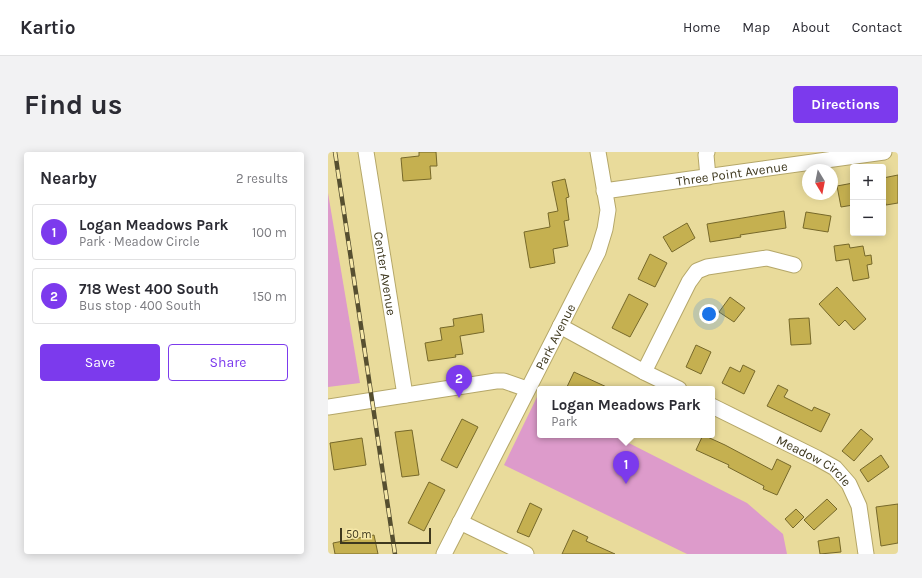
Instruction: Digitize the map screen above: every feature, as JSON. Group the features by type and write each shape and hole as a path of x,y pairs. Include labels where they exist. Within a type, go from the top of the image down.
{"street":[{"name":"Center Avenue","path":"366,152 405,395"},
{"name":"Park Avenue","path":"444,554 598,252 605,229 608,210 598,152"},
{"path":"707,152 708,177"},
{"name":"Three Point Avenue","path":"604,191 884,152"},
{"path":"644,372 689,282 697,271 708,267 767,258 794,265"},
{"path":"560,326 672,386"},
{"path":"328,407 496,381 504,381 527,389"},
{"name":"Meadow Circle","path":"715,408 835,468 849,484 859,506 866,554"},
{"path":"460,522 526,554"}],"shaded area":[{"path":"328,193 360,383 328,387"},
{"path":"537,397 537,438 619,438 747,503 783,534 787,554 687,554 504,465"}],"building":[{"path":"419,152 436,152 437,166 430,166 431,179 403,181 401,158 419,156"},
{"path":"898,175 898,203 886,205 886,177"},
{"path":"565,179 569,197 566,198 569,220 564,221 568,246 553,249 555,263 530,268 524,232 550,227 548,213 558,211 552,182"},
{"path":"850,184 850,206 841,207 838,186"},
{"path":"784,211 786,228 740,235 741,237 710,242 707,224"},
{"path":"806,212 831,216 828,232 803,228"},
{"path":"687,223 695,238 672,252 663,237"},
{"path":"849,244 850,248 863,246 865,256 871,255 872,264 867,265 869,278 853,281 849,259 836,261 834,246"},
{"path":"650,254 667,263 655,287 638,279"},
{"path":"837,287 866,319 854,330 845,320 839,326 819,304"},
{"path":"629,294 648,304 630,337 612,328"},
{"path":"730,297 745,308 734,322 719,312"},
{"path":"482,314 484,332 460,336 463,354 455,355 456,357 428,361 425,343 442,340 440,328 454,326 453,319"},
{"path":"809,318 811,344 791,345 789,319"},
{"path":"696,345 711,352 701,374 686,367"},
{"path":"743,365 755,371 744,394 722,383 730,367 740,372"},
{"path":"574,372 604,386 567,386"},
{"path":"778,385 788,390 784,397 812,411 814,407 830,414 821,432 767,406"},
{"path":"462,419 478,427 457,468 441,460"},
{"path":"861,429 873,439 854,461 842,451"},
{"path":"412,430 419,475 402,477 395,432"},
{"path":"362,438 366,465 334,470 330,443"},
{"path":"702,438 710,438 772,470 777,459 791,466 777,495 763,489 764,486 728,467 729,465 696,450"},
{"path":"881,455 889,467 868,482 860,470"},
{"path":"429,482 445,490 424,531 408,523"},
{"path":"827,499 837,509 814,530 804,520"},
{"path":"530,503 542,509 529,537 517,532"},
{"path":"898,504 898,543 881,546 876,507"},
{"path":"796,509 804,517 793,528 785,519"},
{"path":"573,530 588,537 586,541 615,554 562,554"},
{"path":"374,535 378,554 335,554 333,543"},
{"path":"839,537 841,552 820,554 818,541"}],"railway":[{"path":"335,152 395,554"}],"place":[{"name":"718 West 400 South","path":"459,398"},
{"name":"Logan Meadows Park","path":"626,484"}]}
